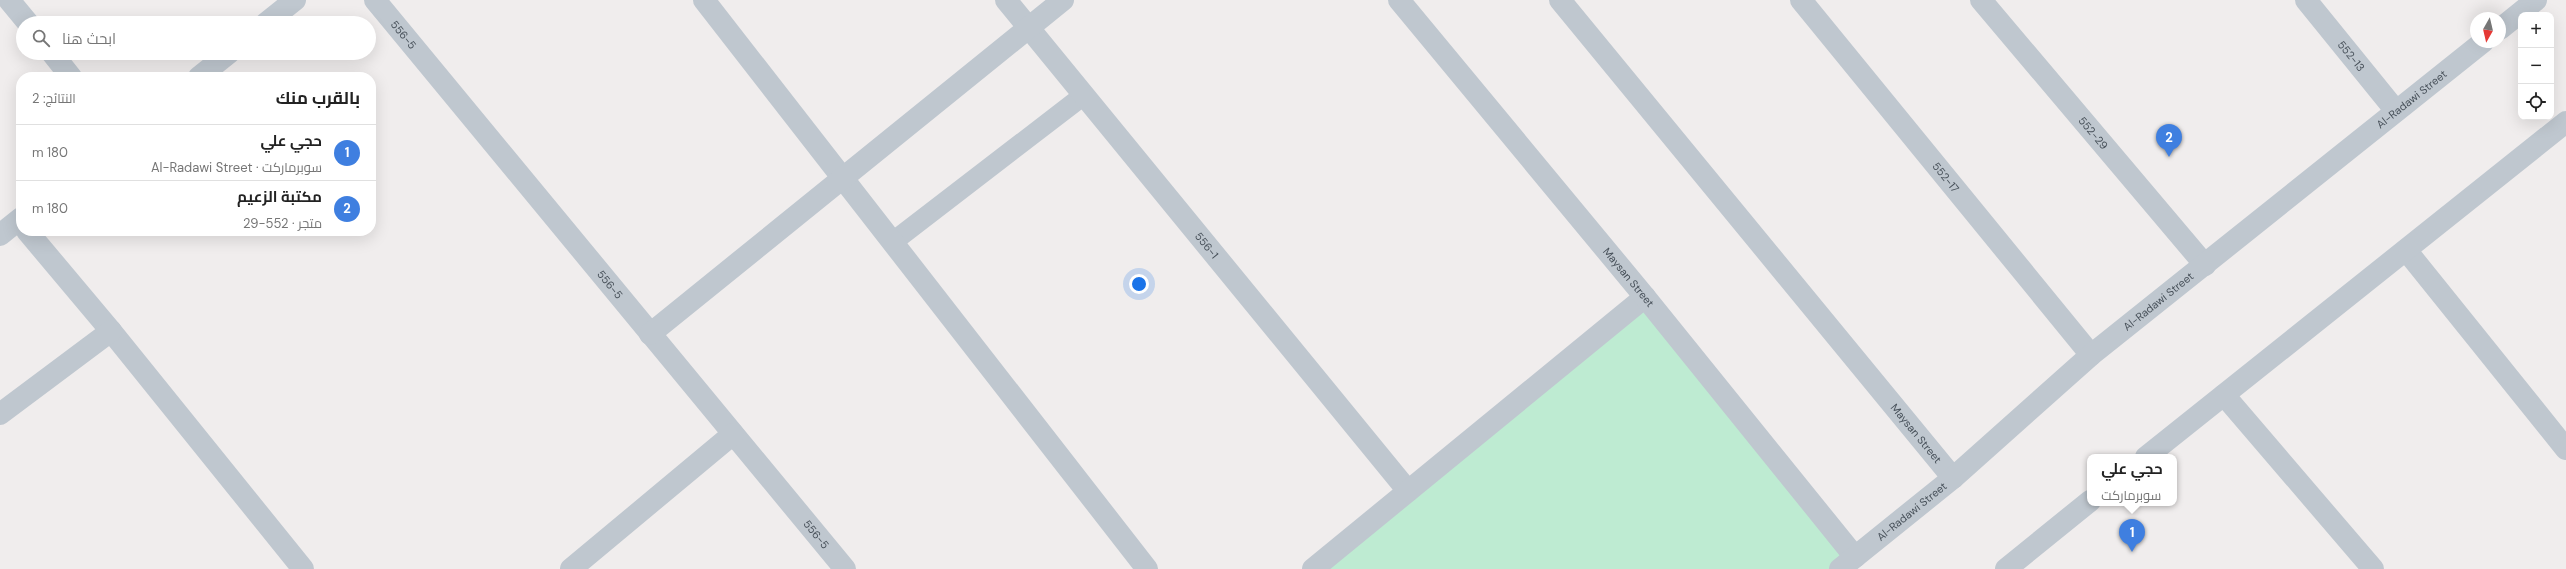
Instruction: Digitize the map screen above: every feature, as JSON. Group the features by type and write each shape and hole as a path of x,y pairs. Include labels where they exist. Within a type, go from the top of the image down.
{"street":[{"path":"10,0 23,16"},
{"path":"275,16 295,0"},
{"name":"556-5","path":"375,0 845,569"},
{"path":"704,0 894,241 1147,569"},
{"name":"556-1","path":"1006,0 1408,491"},
{"path":"650,334 1063,0"},
{"name":"Maysan Street","path":"1399,0 1645,297 1847,563"},
{"name":"Maysan Street","path":"1560,0 1953,478"},
{"name":"552-17","path":"1801,0 2091,355"},
{"name":"552-29","path":"1981,0 2205,265"},
{"name":"552-13","path":"2306,0 2396,111"},
{"path":"2506,23 2536,0"},
{"name":"Al-Radawi Street","path":"1847,563 1953,478 2091,355 2475,48"},
{"path":"58,60 67,72"},
{"path":"204,72 220,60"},
{"path":"2150,454 2566,122"},
{"path":"0,235 16,226"},
{"path":"33,236 303,569"},
{"path":"2406,250 2566,449"},
{"path":"1313,569 1645,297"},
{"path":"0,414 111,331"},
{"path":"2224,395 2373,569"},
{"path":"572,569 733,434"},
{"path":"2016,566 2087,504"}],"lane":[{"path":"894,241 1084,95"}],"green space":[{"path":"1645,297 1855,557 1840,569 1312,569"}],"place":[{"name":"مكتبة الزعيم","path":"2169,157"},
{"name":"حجي علي","path":"2132,552"}]}
